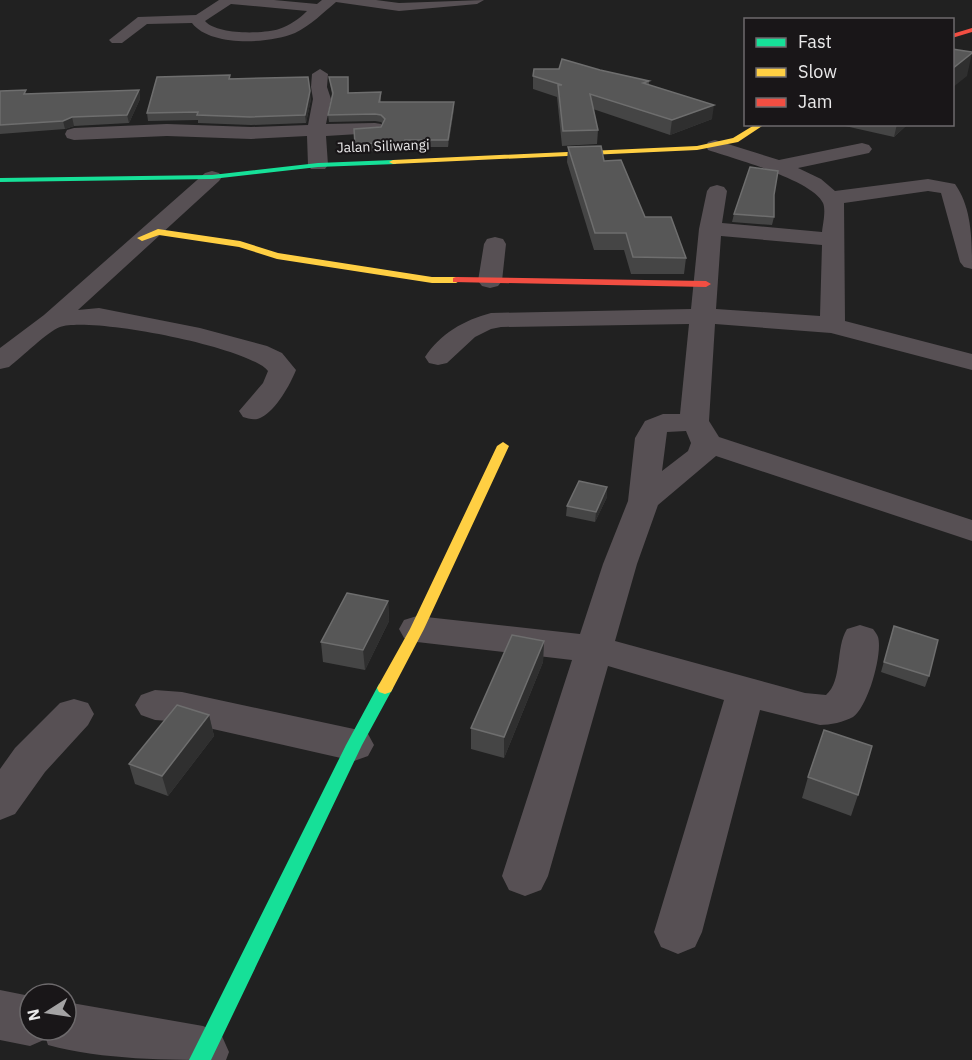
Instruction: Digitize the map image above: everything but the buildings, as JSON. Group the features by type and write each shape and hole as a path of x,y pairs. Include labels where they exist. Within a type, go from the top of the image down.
{"street":[{"path":"202,16 228,0 405,18"},
{"path":"202,16 204,29 230,35 270,36 286,32 300,24 331,0"},
{"path":"342,0 415,7 477,0"},
{"path":"117,40 143,20 231,16"},
{"path":"266,20 300,24"},
{"path":"954,35 972,30"},
{"path":"318,165 316,130 322,99 319,87 320,74"},
{"name":"Jalan Siliwangi","path":"0,180 213,177 318,165 588,154 715,146 735,140 759,126"},
{"path":"74,134 167,130 216,133 375,128"},
{"path":"715,146 779,166 825,192 831,198 834,204 832,326"},
{"path":"779,166 862,149"},
{"path":"0,361 53,321 142,238 213,177"},
{"path":"831,198 928,185 948,188 971,258"},
{"path":"644,501 702,455 700,433 703,316 710,229 717,191"},
{"path":"710,229 832,239"},
{"path":"142,238 158,232 240,244 278,256 432,280 706,284"},
{"path":"490,281 495,244"},
{"path":"53,321 99,316 191,333 258,352 273,359 282,370 276,386 253,411"},
{"path":"438,357 463,333 487,320 703,316 832,326 972,362"},
{"path":"525,876 620,564 644,501 650,438 655,427 676,421 700,433 972,531"},
{"path":"78,1030 202,1056 354,745 417,629 503,446"},
{"path":"417,629 594,649 806,708 830,711 844,704 851,690 860,638"},
{"path":"678,932 747,691"},
{"path":"155,705 182,707 354,745"},
{"path":"0,802 30,760 74,714"},
{"path":"0,1015 18,1019"}],"traffic: fast":[{"path":"0,180 212,177 318,165 393,162"},
{"path":"200,1060 354,745 385,688"}],"traffic: slow":[{"path":"393,162 697,148 735,140 759,126"},
{"path":"142,238 158,232 240,244 277,256 432,280 456,280"},
{"path":"385,688 417,629 503,446"}],"traffic: jam":[{"path":"954,35 972,30"},
{"path":"456,280 706,284"}]}
